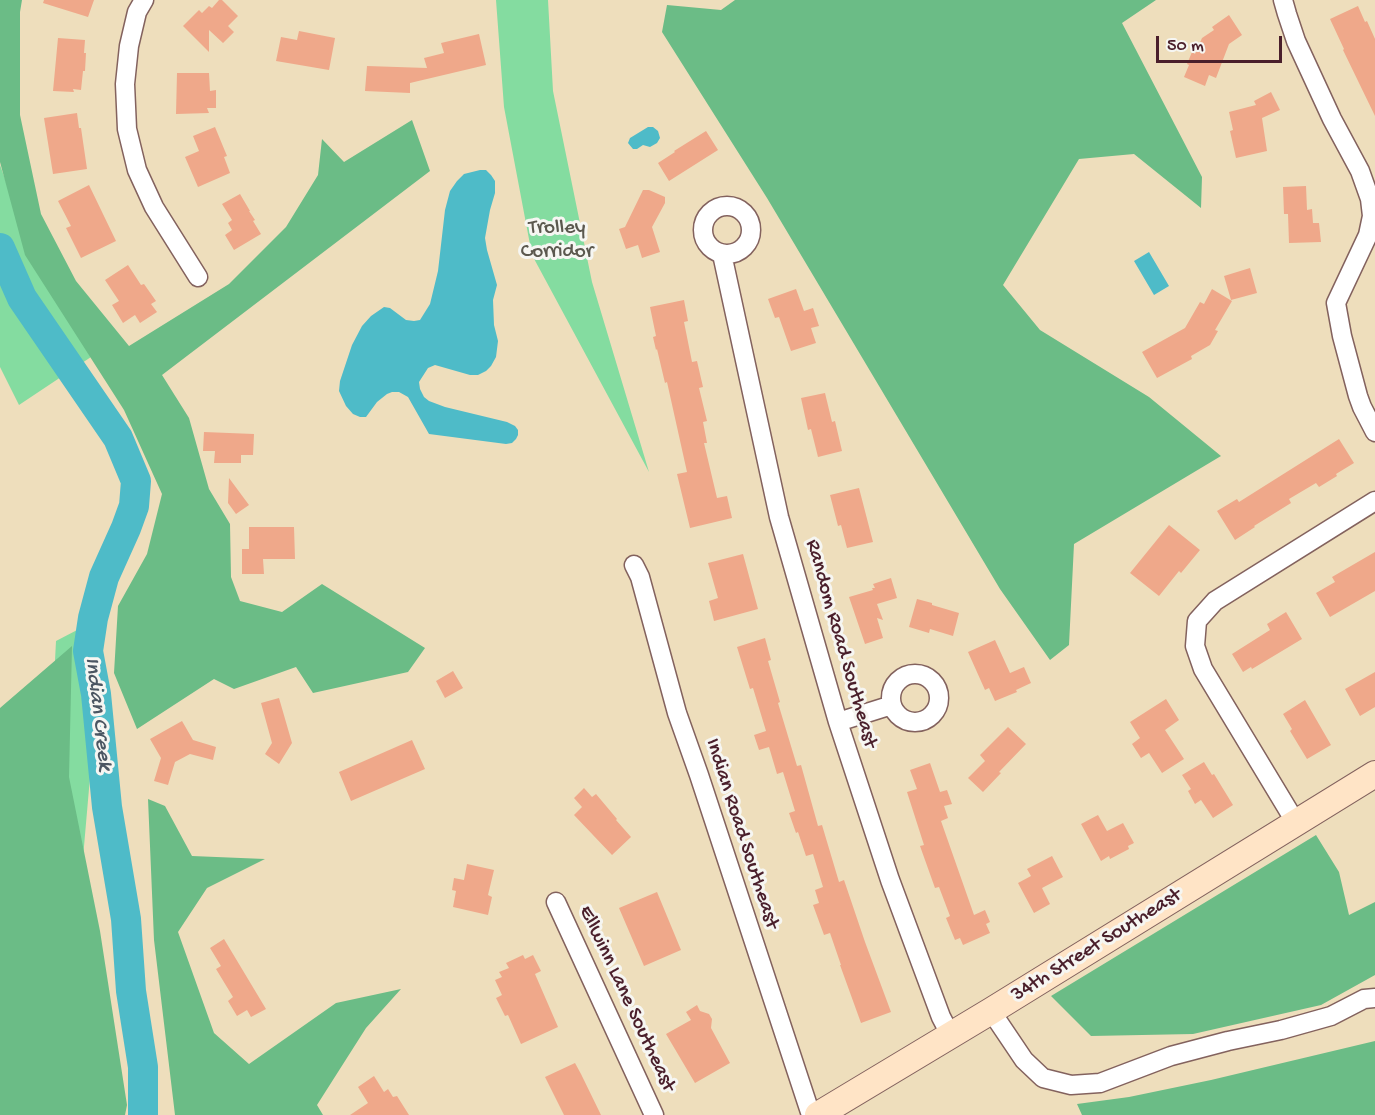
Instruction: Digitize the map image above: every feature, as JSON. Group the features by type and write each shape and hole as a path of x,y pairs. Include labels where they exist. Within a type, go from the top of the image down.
{"street":[{"path":"144,0 137,12 129,46 125,84 127,129 137,170 154,207 198,278"},
{"path":"1283,0 1296,41 1332,119 1360,171 1370,198 1372,216 1368,235 1336,303 1358,396 1375,432"},
{"name":"Random Road Southeast","path":"722,254 779,517 838,722 890,880 941,1017 951,1036"},
{"path":"1296,823 1203,669 1195,646 1197,621 1215,601 1375,501"},
{"name":"Indian Road Southeast","path":"634,566 640,577 676,713 699,775 811,1115"},
{"path":"838,722 892,705"},
{"name":"34th Street Southeast","path":"818,1115 951,1036 1375,774"},
{"name":"Ellwinn Lane Southeast","path":"556,902 654,1115"},
{"path":"991,1011 1024,1060 1043,1078 1071,1085 1100,1083 1171,1056 1331,1016 1364,999 1375,998"}],"green space":[{"path":"0,0 22,0 20,115 41,214 76,281 129,346 229,284 286,227 318,175 322,139 344,162 412,120 430,171 162,375 189,418 209,489 230,524 231,577 240,601 282,612 322,584 425,648 408,672 313,693 296,667 234,689 214,679 137,729 114,673 118,606 147,554 162,494 124,410 25,255 0,162"},
{"name":"Trolley Corridor","path":"496,0 548,0 553,91 592,282 649,472 532,255 504,107"},
{"path":"735,0 1156,0 1122,23 1202,177 1201,208 1134,154 1079,159 1003,285 1040,330 1149,397 1221,456 1074,544 1069,645 1050,660 1000,589 767,198 662,32 667,5 721,10"},
{"path":"0,165 33,257 91,357 19,405 0,367"},
{"path":"104,616 75,950 0,1115 40,952 56,641"},
{"path":"72,646 69,777 100,931 127,1105 125,1115 0,1115 0,708"},
{"path":"148,799 165,806 192,856 265,859 207,888 178,932 214,1033 249,1064 336,1003 401,989 366,1028 317,1105 323,1115 175,1115 154,940"},
{"path":"1316,835 1339,872 1349,915 1375,902 1375,975 1321,1005 1193,1034 1091,1036 1051,996"},
{"path":"1375,1041 1375,1115 1082,1115 1077,1104 1129,1097 1211,1080"}],"water":[{"path":"648,127 653,127 658,131 660,138 657,143 650,147 643,145 633,149 628,143 630,138"},
{"path":"486,170 495,181 495,193 485,238 497,285 493,300 494,325 498,341 496,357 486,371 478,375 470,375 435,365 428,368 419,382 424,397 429,401 515,426 518,430 516,439 506,444 429,434 408,397 399,392 387,394 377,402 366,417 360,417 353,414 346,406 339,391 352,345 362,326 371,316 384,307 390,308 406,320 420,320 430,304 438,271 445,210 450,191 464,174"},
{"path":"1149,252 1169,286 1154,295 1134,261"}],"building":[{"path":"44,0 94,0 88,17 43,3"},
{"path":"219,0 222,0 238,16 228,26 234,32 223,43 209,30 209,52 183,26 199,10 202,13 209,6 212,8"},
{"path":"1358,6 1375,39 1375,116 1330,19"},
{"path":"1229,15 1242,35 1229,44 1216,78 1209,75 1205,86 1184,77 1192,52 1195,54 1202,38 1214,30 1212,27"},
{"path":"299,31 335,38 329,70 276,61 281,37 297,40"},
{"path":"479,34 486,65 410,83 410,93 365,91 367,66 427,68 424,58 444,53 441,43"},
{"path":"58,38 85,40 85,71 83,71 81,90 53,91"},
{"path":"177,73 209,73 210,91 216,90 216,108 207,108 209,113 176,114"},
{"path":"1271,92 1280,110 1262,118 1267,151 1236,158 1230,131 1233,130 1229,112 1256,105 1254,101"},
{"path":"77,113 87,169 53,174 44,118"},
{"path":"215,127 227,156 224,157 230,173 198,187 185,157 199,151 193,136"},
{"path":"706,131 718,150 669,181 658,163"},
{"path":"89,185 116,241 81,258 66,228 71,226 58,201"},
{"path":"1306,186 1307,210 1312,209 1313,223 1319,223 1321,242 1289,243 1288,214 1284,214 1283,187"},
{"path":"643,190 649,190 665,197 665,203 652,227 660,252 642,258 638,245 626,249 619,229 625,227"},
{"path":"240,194 261,234 234,250 225,235 232,230 228,223 232,220 222,204"},
{"path":"128,265 141,285 144,284 156,301 151,304 157,312 140,323 135,315 123,323 112,305 119,301 105,280"},
{"path":"1250,268 1257,293 1231,300 1224,276"},
{"path":"796,289 804,311 813,308 819,326 811,328 816,343 791,351 779,317 775,318 768,299"},
{"path":"1212,289 1232,301 1215,330 1218,331 1210,345 1191,356 1192,359 1157,378 1142,352 1185,328 1200,302 1204,304"},
{"path":"684,300 688,321 684,322 692,362 697,361 703,387 699,388 707,421 703,422 707,443 704,443 717,498 727,496 732,518 690,528 677,474 687,472 667,382 665,383 653,337 656,336 650,307"},
{"path":"825,393 842,451 818,457 811,429 808,430 801,398"},
{"path":"204,432 254,434 253,455 241,455 241,463 214,463 215,451 203,451"},
{"path":"1339,439 1354,463 1319,487 1316,483 1289,499 1291,503 1235,540 1217,511 1237,499 1239,502"},
{"path":"229,478 249,505 236,514 228,503"},
{"path":"859,488 873,542 847,548 841,525 838,526 830,495"},
{"path":"1169,525 1200,550 1159,596 1130,573"},
{"path":"249,527 294,527 295,559 263,559 264,574 242,574 242,549 249,549"},
{"path":"1375,552 1375,591 1330,617 1316,593 1335,582 1332,577"},
{"path":"743,554 758,609 714,621 709,601 718,598 708,563"},
{"path":"891,578 897,598 877,604 883,620 877,618 883,638 865,644 849,597 873,590 872,588 875,588 873,584"},
{"path":"917,599 959,613 953,636 930,629 929,633 909,627"},
{"path":"1286,612 1302,639 1243,672 1232,654 1270,630 1267,624"},
{"path":"765,638 771,660 768,661 780,702 778,703 797,766 801,765 818,826 822,825 839,882 844,880 891,1012 861,1023 830,933 824,935 813,905 819,903 815,890 823,887 813,854 806,856 789,813 795,811 783,772 777,774 769,747 759,750 754,735 766,731 737,647"},
{"path":"995,640 1010,673 1024,667 1031,683 995,701 989,688 985,690 968,652"},
{"path":"453,671 463,688 445,698 436,681"},
{"path":"1375,672 1375,707 1360,716 1345,689"},
{"path":"279,698 292,743 279,764 265,754 272,743 261,703"},
{"path":"1166,699 1179,720 1165,730 1184,759 1162,773 1149,753 1141,758 1132,744 1140,738 1130,722"},
{"path":"1305,700 1331,745 1307,759 1290,731 1292,729 1283,714"},
{"path":"182,721 193,740 216,747 213,760 190,754 175,762 168,785 154,781 161,758 150,739"},
{"path":"1008,727 1026,744 983,792 968,778 985,761 980,755"},
{"path":"412,740 425,769 351,801 339,772"},
{"path":"1204,762 1233,805 1213,818 1201,800 1195,804 1188,791 1191,789 1182,775"},
{"path":"930,763 940,792 947,790 952,804 944,806 948,818 941,821 974,915 985,910 990,922 986,924 990,933 963,945 960,938 955,940 946,918 950,916 939,887 935,888 920,846 924,845 907,792 917,789 910,770"},
{"path":"584,788 592,797 596,794 631,837 612,855 574,815 582,807 574,798"},
{"path":"1098,815 1107,831 1123,823 1134,843 1128,846 1129,849 1101,861 1081,824"},
{"path":"1052,856 1063,877 1042,888 1050,904 1034,913 1018,883 1031,876 1027,869"},
{"path":"467,864 494,870 488,895 492,897 488,915 453,907 456,891 452,890 454,878 464,880"},
{"path":"657,892 681,950 644,966 619,908"},
{"path":"224,939 266,1009 251,1017 247,1010 237,1016 228,1001 233,997 216,969 221,966 210,948"},
{"path":"523,955 525,959 533,955 541,971 535,974 558,1027 521,1044 508,1015 505,1016 496,998 502,995 495,980 502,977 499,972 509,968 506,963"},
{"path":"697,1005 700,1011 709,1014 712,1019 711,1028 730,1063 695,1083 666,1034 691,1020 686,1012"},
{"path":"575,1063 601,1115 564,1115 545,1077"},
{"path":"374,1076 384,1092 388,1089 393,1097 397,1096 409,1115 350,1115 368,1103 358,1087"}],"waterway":[{"name":"Indian Creek","path":"0,248 22,298 118,438 136,481 134,506 104,577 93,618 88,651 96,694 107,807 126,919 131,991 143,1067 143,1115"}]}
